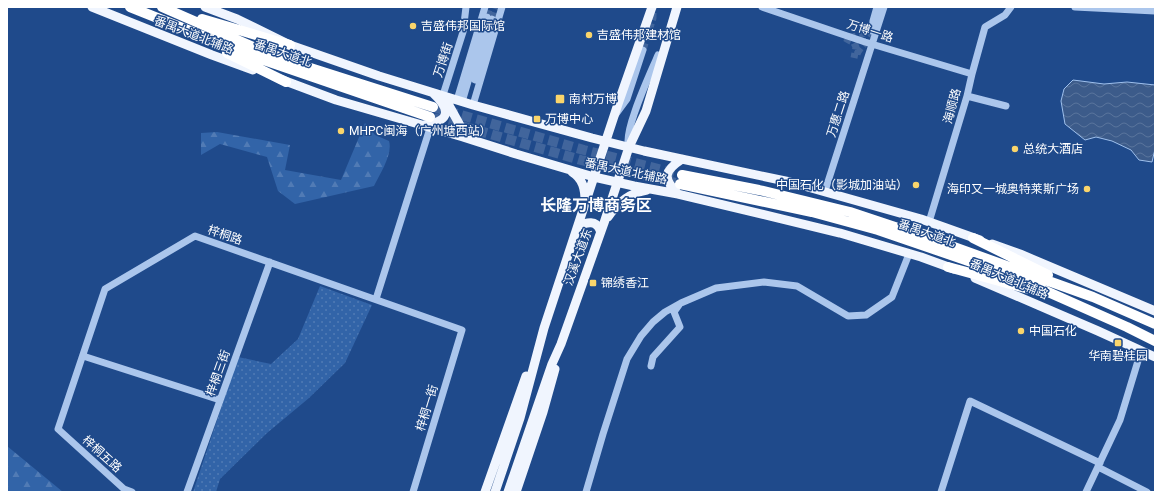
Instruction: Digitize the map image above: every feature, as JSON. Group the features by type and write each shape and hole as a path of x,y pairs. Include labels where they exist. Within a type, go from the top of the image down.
{"highway":[{"name":"番禺大道北","path":"130,7 255,57 432,112 258,49 163,7"},
{"path":"163,7 290,45"},
{"path":"167,22 286,82"},
{"name":"番禺大道北","path":"1155,324 1093,297 940,242 850,212 759,190 681,179 878,230 1012,276 1155,341"},
{"path":"973,238 1093,297"},
{"path":"948,267 1064,299"}],"main road":[{"name":"番禺大道北辅路","path":"92,7 212,55 336,100 594,177 617,183 678,194 840,233 922,257 1041,306 1155,357"},
{"name":"番禺大道北辅路","path":"205,7 237,19 290,45 379,76 465,102 629,148 790,182 825,191 929,222 1006,248 1100,287 1155,312"},
{"name":"汉溪大道东","path":"495,492 520,418 544,328 614,116 652,7"},
{"name":"汉溪大道东","path":"508,492 629,148 646,111 676,11"},
{"path":"425,126 440,121 443,119 445,113 445,106 443,102 432,92"},
{"path":"443,95 467,138"},
{"path":"678,194 670,186 667,180 667,173 672,165 682,159"},
{"path":"568,169 580,178 585,205"},
{"path":"578,226 585,222 595,223 602,227 611,212 627,196 637,192 654,190"},
{"path":"485,492 511,416 544,328"},
{"path":"516,492 551,388 561,344"}],"street":[{"name":"万博街","path":"443,95 463,32 466,7"},
{"path":"465,102 485,7"},
{"path":"465,102 502,7"},
{"path":"676,11 682,7"},
{"name":"万博一路","path":"762,7 972,74"},
{"name":"万惠二路","path":"825,191 872,42 873,21 877,7"},
{"path":"872,42 884,7"},
{"name":"万惠二路","path":"872,42 879,31 889,7"},
{"name":"海顺路","path":"929,222 968,96 972,74 985,27 1005,15 1010,7"},
{"path":"1075,7 1155,11"},
{"path":"465,102 490,18"},
{"path":"614,116 627,99 643,50"},
{"path":"629,148 627,140 628,134 644,87 658,55"},
{"path":"968,96 1006,106"},
{"path":"376,299 425,126"},
{"name":"梓桐路","path":"58,429 105,289 195,236 462,330"},
{"path":"586,492 627,359 641,336 653,322 665,312 681,303 716,288 764,282 797,286 848,316 866,315 892,297 909,254"},
{"name":"梓桐三街","path":"187,492 270,262"},
{"path":"651,366 653,357 680,327 674,312 681,303"},
{"name":"梓桐一街","path":"413,492 462,330"},
{"path":"1086,492 1120,420 1141,351"},
{"path":"83,356 220,400"},
{"path":"941,492 970,401 1099,465 1147,492"},
{"name":"梓桐五路","path":"58,429 124,489 132,492"}],"green space":[{"path":"365,123 375,135 389,141 390,146 388,158 374,186 295,204 278,191 267,157 220,144 201,155 201,133 217,132 290,145 285,170 341,180"},
{"path":"320,286 372,305 345,363 309,398 267,433 220,479 216,492 193,492 238,357 271,364 298,339"},
{"path":"7,446 63,492 7,492"}],"water":[{"path":"1073,80 1104,84 1127,82 1155,85 1155,149 1152,162 1139,160 1131,150 1112,141 1096,137 1085,140 1065,124 1061,101 1064,89"}],"tunnel":[{"path":"487,17 490,7"},
{"path":"492,19 496,7"},
{"path":"643,50 653,18 653,7"},
{"path":"849,37 863,34 874,24"},
{"path":"857,54 874,31"},
{"path":"845,38 854,43 856,47 854,58"},
{"path":"433,107 584,150 682,175"},
{"path":"434,118 581,160 676,183"}],"place":[{"name":"吉盛伟邦国际馆","path":"413,26"},
{"name":"吉盛伟邦建材馆","path":"589,35"},
{"name":"南村万博","path":"560,99"},
{"name":"万博中心","path":"537,119"},
{"name":"MHPC闽海（广州塘西站）","path":"341,131"},
{"name":"总统大酒店","path":"1015,149"},
{"name":"中国石化（影城加油站）","path":"916,185"},
{"name":"海印又一城奥特莱斯广场","path":"1087,189"},
{"name":"锦绣香江","path":"593,283"},
{"name":"中国石化","path":"1021,331"},
{"name":"华南碧桂园","path":"1118,343"}],"district":[{"name":"长隆万博商务区","path":"596,205"}]}
